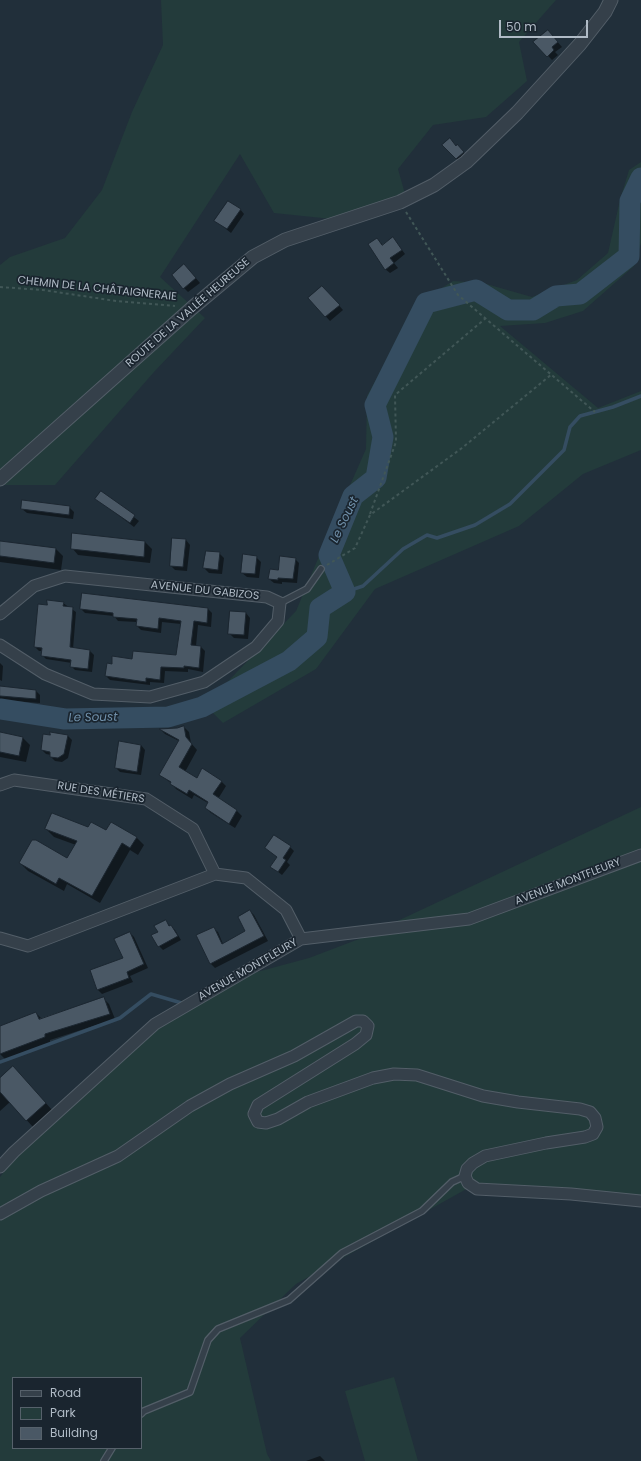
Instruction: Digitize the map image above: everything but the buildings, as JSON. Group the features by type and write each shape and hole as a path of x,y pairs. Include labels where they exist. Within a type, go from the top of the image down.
{"street":[{"name":"ROUTE DE LA VALLÉE HEUREUSE","path":"0,479 192,308 253,257 285,240 400,202 434,185 466,162 517,113 580,44 605,12 610,0"},
{"name":"AVENUE DU GABIZOS","path":"0,614 34,586 65,576 267,597 280,603"},
{"path":"0,645 45,674 93,694 150,697 204,682 256,647 278,621 280,603"},
{"name":"RUE DES MÉTIERS","path":"0,785 14,780 146,799 193,829 215,874"},
{"name":"AVENUE MONTFLEURY","path":"0,1167 14,1152 155,1024 301,939 469,920 641,855"},
{"path":"0,938 28,946 215,874 246,878 286,910 301,939"},
{"path":"0,1214 41,1191 118,1156 190,1106 230,1084 294,1056 356,1020 363,1022 368,1026 366,1035 355,1044 258,1105 254,1114 258,1122 266,1124 308,1102 373,1078 394,1074 418,1075 483,1096 518,1102 580,1109 590,1112 595,1118 597,1127 593,1134 585,1137 546,1143 485,1156 473,1163 467,1169 465,1176 468,1182 477,1189 571,1194 641,1201"}],"lane":[{"path":"280,603 307,590 321,569"},
{"path":"142,1413 190,1392 208,1340 218,1329 290,1300 342,1253 422,1211 452,1182 465,1176"},
{"path":"104,1461 111,1449"}],"path":[{"path":"400,202 458,295 596,412"},
{"name":"CHEMIN DE LA CHÂTAIGNERAIE","path":"0,287 43,290 116,301 192,308"},
{"path":"321,569 355,548 370,515 396,442 395,395 486,318"},
{"path":"370,515 462,448 552,374"}],"green space":[{"path":"161,0 556,0 519,42 527,81 486,117 433,125 398,169 405,194 332,219 274,213 240,154 160,277 205,318 154,372 55,485 0,485 0,265 10,257 65,238 102,190 132,112 163,45"},
{"path":"641,162 641,243 634,266 583,311 545,323 500,326 598,408 641,391 641,450 583,474 519,526 375,589 316,669 223,723 205,705 296,611 366,449 367,396 418,303 453,281 483,283 532,297 577,280 608,253 620,200 629,170"},
{"path":"641,807 641,1197 470,1187 296,1284 240,1338 267,1454 271,1461 0,1461 0,1177 9,1165 158,1024 231,979 309,958 359,939"},
{"path":"394,1377 418,1461 365,1461 345,1391"}],"waterway":[{"name":"Le Soust","path":"0,709 65,719 168,717 202,707 289,661 317,637 320,608 345,592 329,555 353,496 376,478 383,437 375,405 426,303 476,290 508,310 533,310 556,296 580,294 629,256 630,201 641,178"},
{"path":"345,592 363,586 403,549 427,535 437,538 475,525 510,504 564,450 570,427 580,416 613,407 641,396"},
{"path":"0,1062 120,1018 151,994 185,1004"}]}
